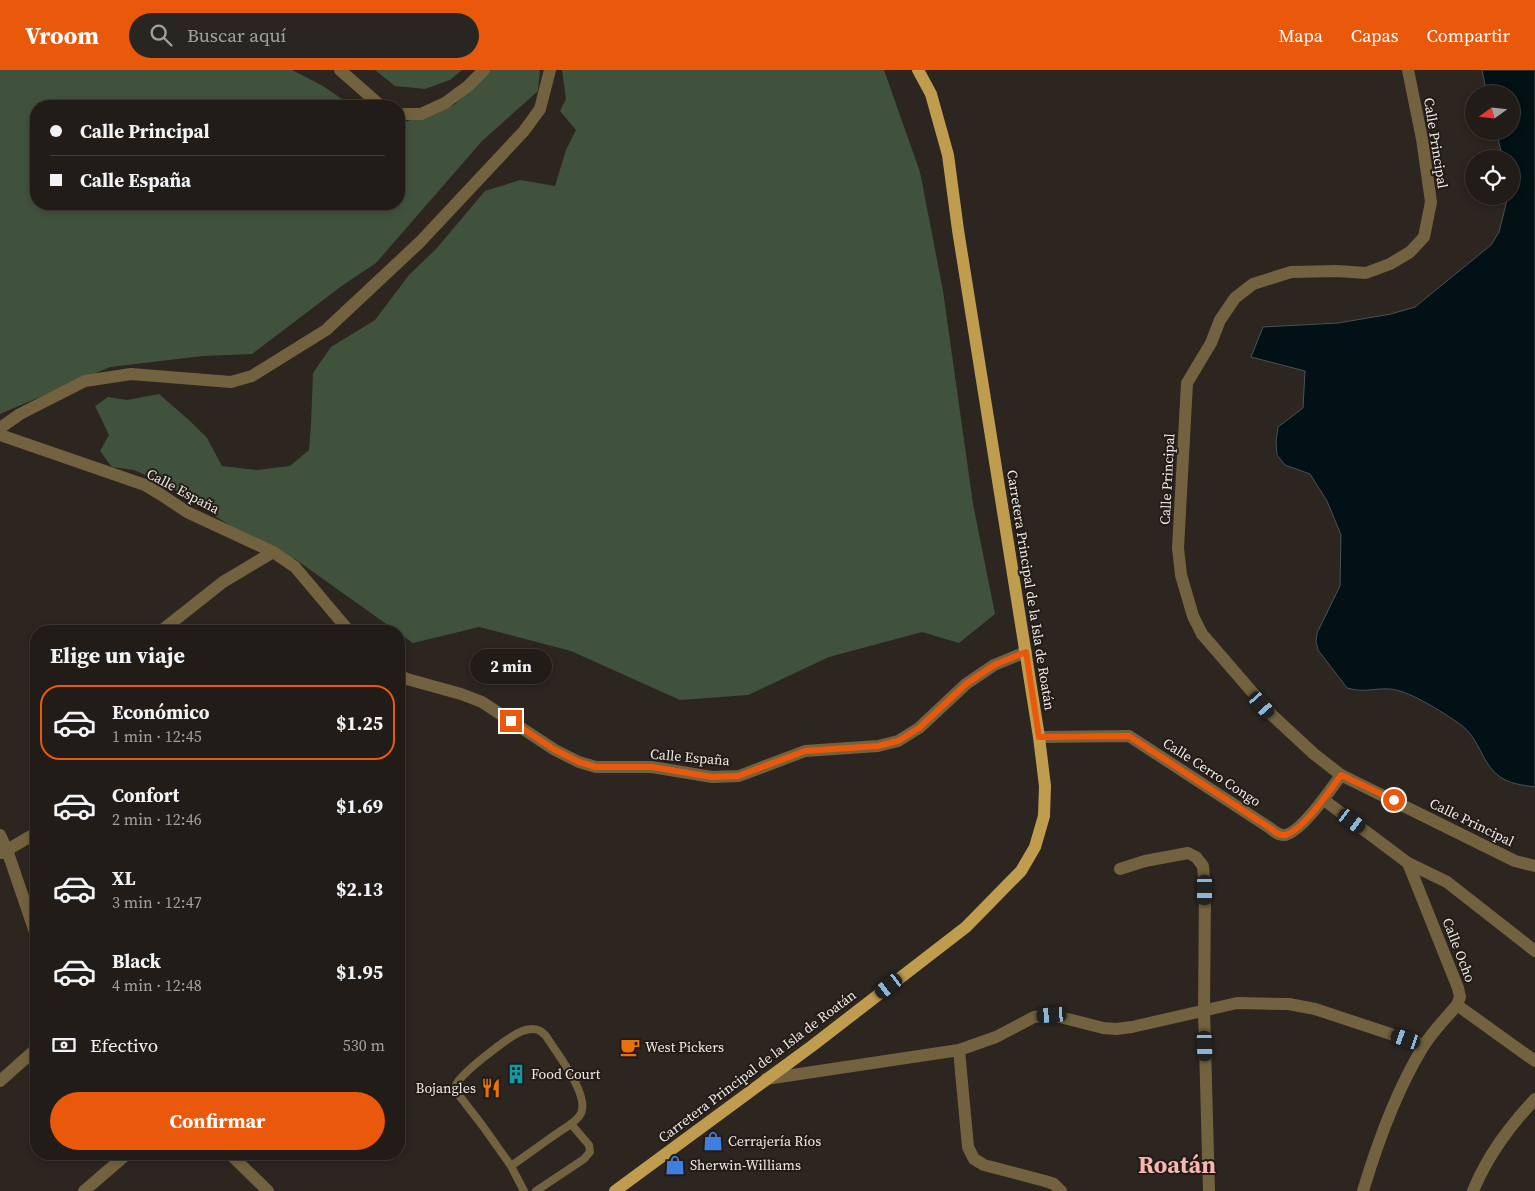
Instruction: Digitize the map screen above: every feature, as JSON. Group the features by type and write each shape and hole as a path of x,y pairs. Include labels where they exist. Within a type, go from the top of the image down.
{"main road":[{"name":"Carretera Principal de la Isla de Roatán","path":"615,1191 812,1046 966,927 1021,871 1035,847 1044,816 1045,786 1039,737 958,230 948,155 931,94 918,70"}],"street":[{"path":"340,70 374,100"},
{"path":"405,114 421,114 445,103 468,86 484,70"},
{"path":"0,428 20,414 85,381 131,374 231,382 252,376 326,330 420,242 524,132 540,109 550,70"},
{"name":"Calle Principal","path":"1408,70 1422,139 1431,202 1424,237 1410,252 1390,264 1366,273 1337,271 1291,272 1253,284 1235,298 1220,320 1211,343 1187,383 1178,548 1181,575 1193,616 1202,634 1272,716 1314,754 1341,775 1516,861 1535,866"},
{"name":"Calle España","path":"0,435 145,485 188,512 273,552 295,567 344,625"},
{"path":"169,625 223,582 273,552"},
{"name":"Calle España","path":"405,678 482,702 555,750 579,762 596,767 652,767 712,777 738,776 805,751 878,746 898,741 919,728 966,684 994,665 1026,652"},
{"name":"Calle Cerro Congo","path":"1039,737 1129,736 1276,833 1282,835 1294,830 1324,800 1341,775"},
{"path":"1324,800 1408,863 1448,882 1535,950"},
{"path":"0,835 4,852 30,919"},
{"path":"4,852 30,837"},
{"path":"1120,870 1145,861 1188,853 1196,857 1203,866 1205,890 1204,1010 1209,1191"},
{"name":"Calle Ocho","path":"1408,863 1458,988 1460,997 1457,1005"},
{"path":"766,1079 959,1050 996,1037 1034,1017 1052,1015 1103,1028 1116,1029 1237,1003 1289,1004 1315,1008 1424,1045"},
{"path":"1363,1191 1373,1156 1400,1088 1424,1045 1457,1005 1535,1061"},
{"path":"959,1050 968,1148 974,1159 984,1165 1046,1180 1054,1184 1061,1191"},
{"path":"0,1081 30,1054"},
{"path":"1473,1191 1482,1169 1503,1137 1535,1099"},
{"path":"84,1191 120,1160"},
{"path":"236,1160 268,1191"}],"lane":[{"path":"511,1166 571,1124 581,1115 583,1106 576,1084 546,1036 536,1028 517,1033 469,1069 456,1085 458,1094 511,1166 524,1191"},
{"path":"536,1191 584,1159 590,1152 589,1145 571,1124"}],"green space":[{"path":"0,70 292,70 323,86 343,100 30,100 30,210 405,210 405,122 454,105 489,70 540,70 538,91 482,141 376,263 343,285 252,354 203,356 110,367 0,414"},
{"path":"375,70 462,70 450,80 425,89 395,86"},
{"path":"562,70 884,70 920,172 943,291 973,504 995,614 959,643 922,632 829,657 748,695 680,700 571,651 479,627 413,643 405,637 405,625 388,625 295,559 278,556 165,484 134,470 112,467 100,451 109,435 95,406 108,397 127,400 159,394 207,438 222,466 257,470 290,466 309,450 313,373 331,347 375,320 409,275 436,249 485,191 520,180 555,186 566,150 576,130 560,111 566,99"}],"shaded area":[{"path":"1482,70 1535,70 1535,787 1521,785 1499,776 1490,767 1469,733 1459,723 1422,701 1396,690 1359,690 1347,688 1318,650 1316,642 1317,633 1340,586 1341,535 1327,501 1310,474 1285,465 1277,455 1276,442 1278,427 1303,408 1305,371 1251,357 1263,327 1338,323 1391,314 1415,307 1491,245 1499,232 1506,205 1520,205 1520,150 1501,150 1498,140 1520,140 1520,85 1485,85"}],"place":[{"name":"West Pickers","path":"630,1047"},
{"name":"Food Court","path":"516,1074"},
{"name":"Bojangles","path":"491,1088"},
{"name":"Cerrajería Ríos","path":"713,1141"},
{"name":"Sherwin-Williams","path":"675,1165"}],"district":[{"name":"Roatán","path":"1177,1164"}],"route":[{"path":"511,721 555,750 579,762 596,767 652,767 712,777 738,776 805,751 878,746 898,741 919,728 966,684 994,665 1026,652 1039,737 1129,736 1276,833 1288,834 1294,830 1324,800 1341,775 1394,800"}]}
